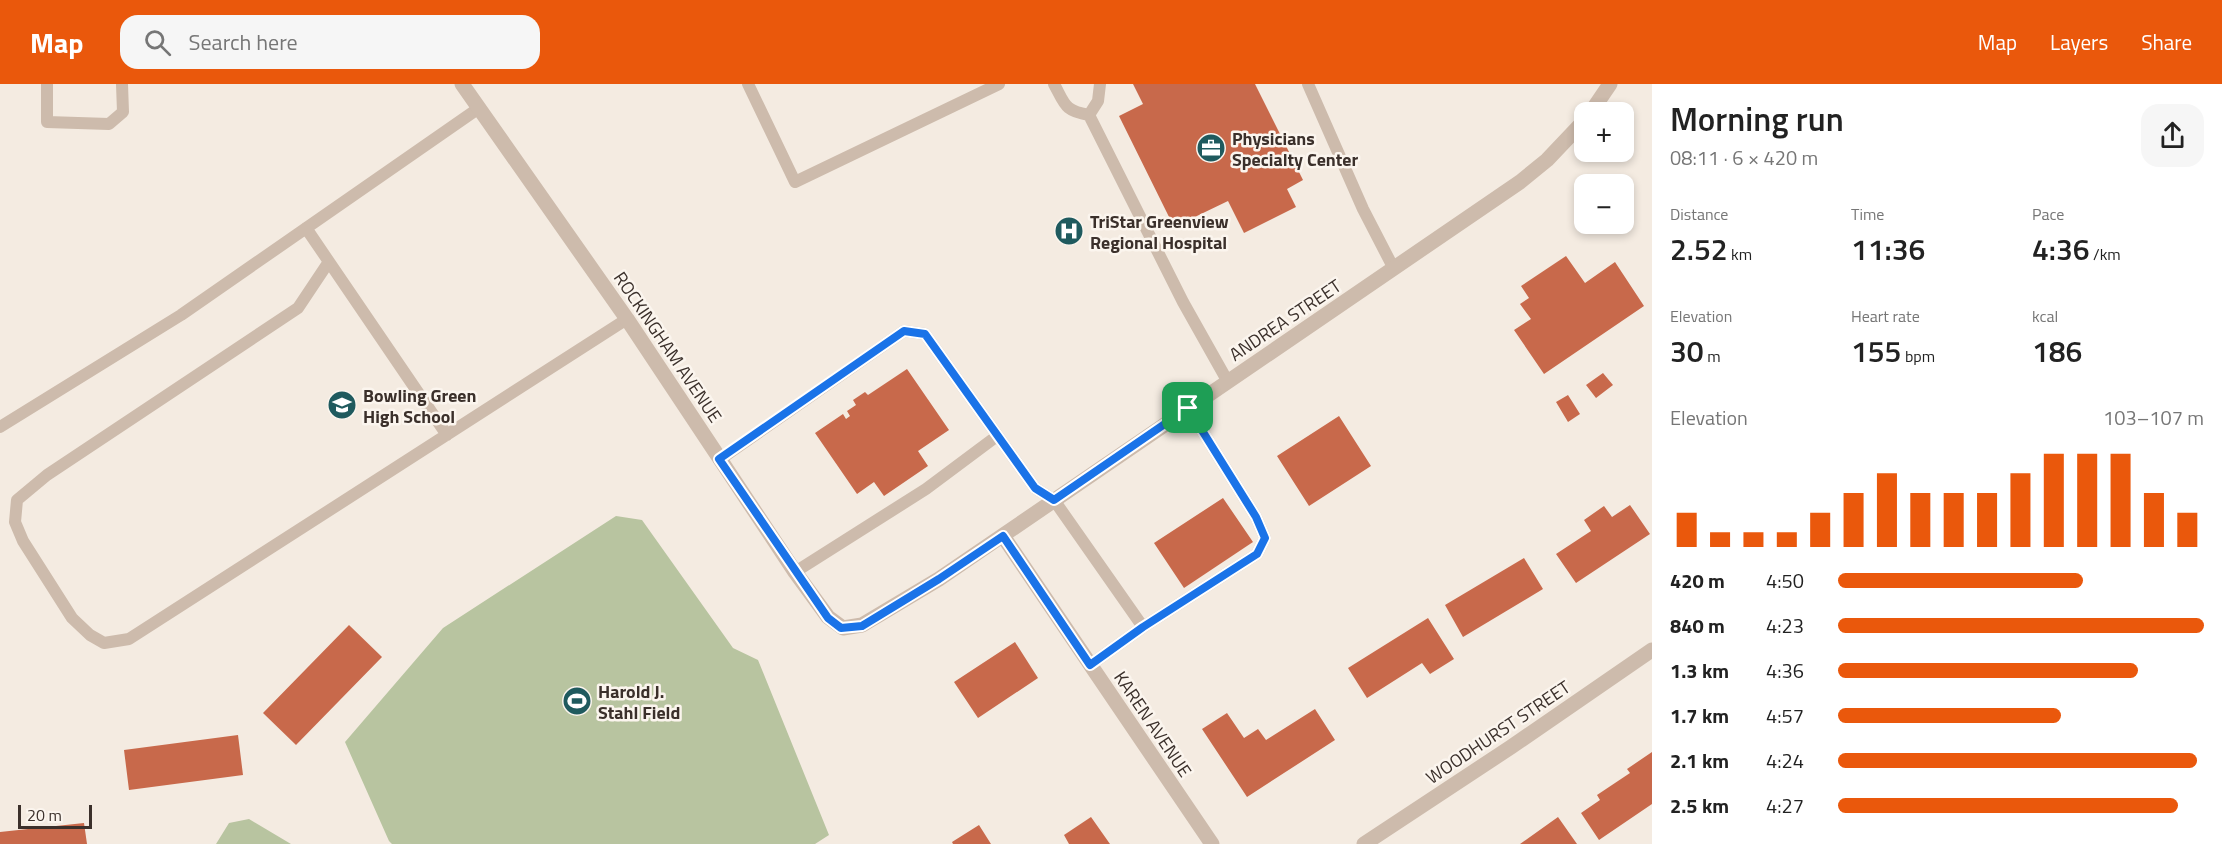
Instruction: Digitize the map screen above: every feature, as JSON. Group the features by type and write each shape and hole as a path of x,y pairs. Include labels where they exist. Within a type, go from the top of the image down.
{"street":[{"name":"ROCKINGHAM AVENUE","path":"462,84 627,319 795,572 828,618 843,628"},
{"path":"1598,102 1610,84"},
{"name":"ANDREA STREET","path":"843,628 862,626 1003,536 1520,182 1547,160 1574,132"},
{"name":"KAREN AVENUE","path":"1003,536 1212,844"},
{"name":"WOODHURST STREET","path":"1364,844 1652,650"}],"lane":[{"path":"47,84 47,122 110,124 123,112 122,84"},
{"path":"748,84 795,182 999,84"},
{"path":"1054,84 1064,104 1074,113 1089,115"},
{"path":"1089,115 1098,101 1100,84"},
{"path":"1308,84 1363,209 1394,269"},
{"path":"0,427 181,315 479,108"},
{"path":"1089,115 1183,302 1228,382"},
{"path":"306,228 447,435"},
{"path":"328,263 298,308 48,475 17,500 15,522 23,541 72,618 90,635 104,643 129,639 627,319"},
{"path":"719,459 904,331 925,334 1035,488 1054,500 1143,627"},
{"path":"1090,665 1143,627 1257,554 1265,538 1256,517 1188,408"},
{"path":"795,572 926,489 997,436"}],"green space":[{"name":"Harold J. Stahl Field","path":"616,516 642,520 733,648 758,660 829,835 815,844 392,844 345,742 443,628"},
{"path":"249,819 291,844 216,844 229,823"}],"building":[{"name":"Physicians Specialty Center","path":"1133,84 1255,84 1303,180 1287,189 1296,207 1244,233 1228,201 1174,227 1119,116 1143,104"},
{"path":"1566,256 1585,283 1615,262 1644,306 1544,374 1514,330 1531,319 1520,304 1529,298 1521,286"},
{"path":"907,369 949,430 918,451 928,466 884,496 874,482 857,494 815,433 843,414 846,419 850,416 847,411 856,405 853,400 865,392 868,395"},
{"path":"1603,373 1613,385 1596,398 1586,385"},
{"path":"1568,395 1580,414 1568,422 1556,402"},
{"path":"1339,416 1371,466 1309,506 1277,456"},
{"path":"1223,498 1253,542 1184,588 1154,543"},
{"path":"1630,505 1650,534 1576,583 1556,554 1591,531 1584,520 1604,506 1612,517"},
{"path":"1524,558 1543,589 1463,637 1445,605"},
{"path":"1428,618 1454,659 1430,674 1422,663 1367,698 1348,668"},
{"path":"349,625 382,657 296,745 263,713"},
{"path":"1015,642 1038,678 978,718 954,682"},
{"path":"1315,709 1335,740 1247,797 1202,729 1227,713 1244,738 1258,729 1266,740"},
{"path":"238,735 243,775 129,790 124,750"},
{"path":"1652,752 1652,804 1599,840 1581,813 1600,800 1597,795 1630,773 1627,769"},
{"path":"1091,817 1110,844 1069,844 1064,835"},
{"path":"1558,817 1577,844 1520,844"},
{"path":"84,823 87,844 0,844 0,832"},
{"path":"979,825 991,844 953,844 952,842"}],"place":[{"name":"Physicians Specialty Center","path":"1211,148"},
{"name":"TriStar Greenview Regional Hospital","path":"1069,231"},
{"name":"Bowling Green High School","path":"342,405"},
{"name":"Harold J. Stahl Field","path":"577,701"}],"route":[{"path":"904,331 925,334 1035,488 1054,500 1188,408 1256,517 1265,538 1257,554 1143,627 1090,665 1003,536 939,579 862,626 841,628 828,618 719,459 904,331"}]}
